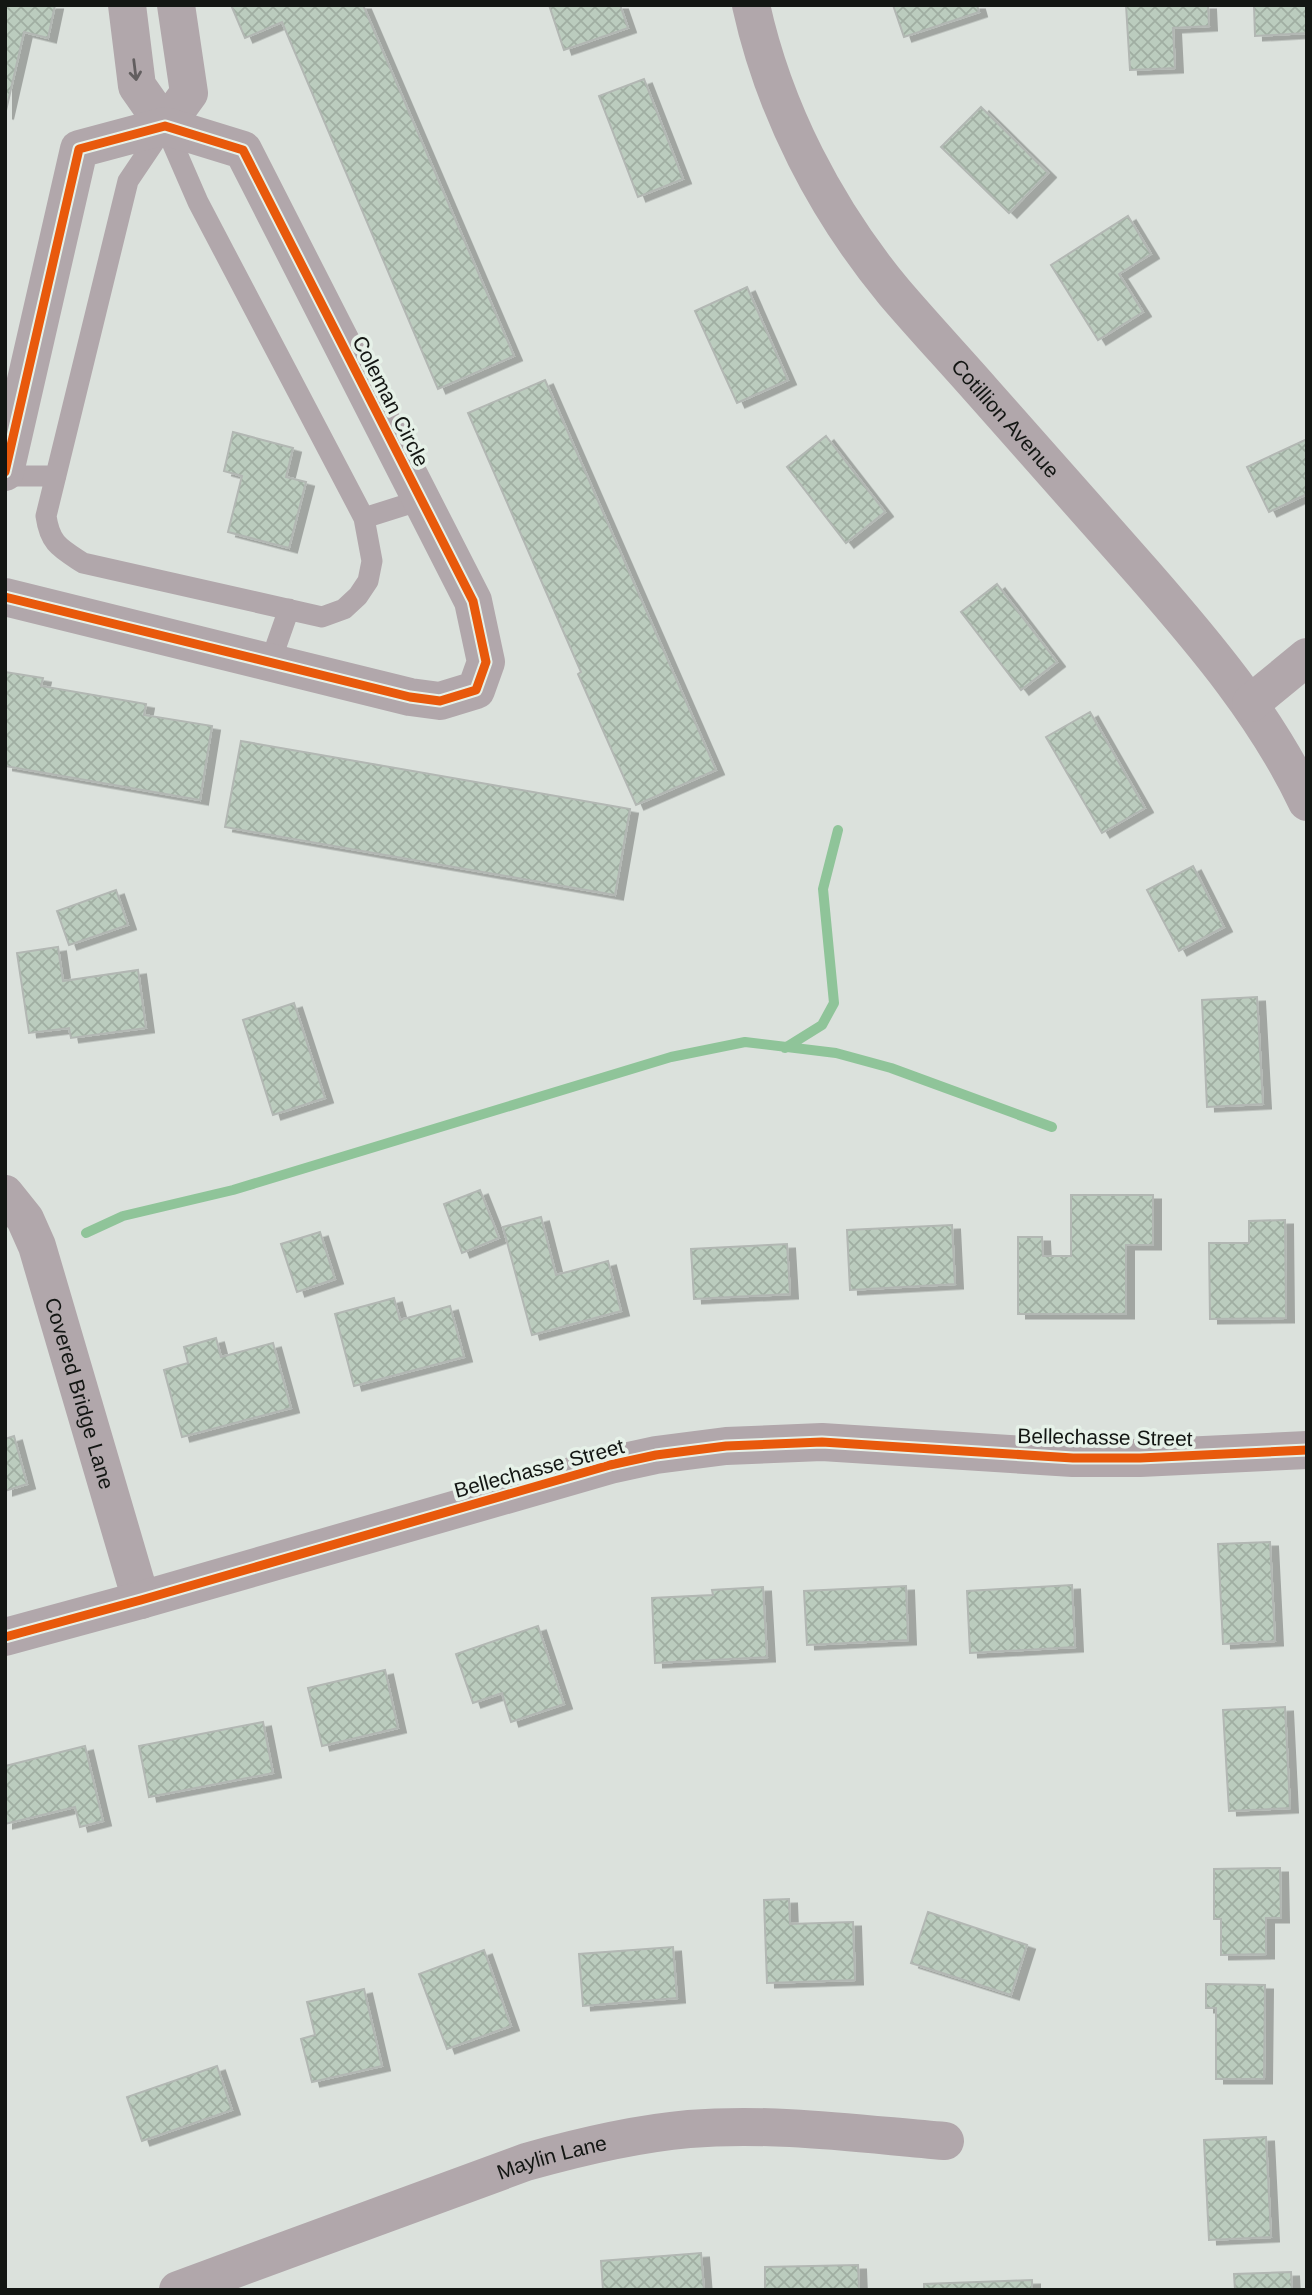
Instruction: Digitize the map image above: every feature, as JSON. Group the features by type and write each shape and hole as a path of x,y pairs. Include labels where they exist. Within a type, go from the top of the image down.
{"street":[{"path":"127,5 137,86 165,126"},
{"path":"5,474 79,149 165,126 189,93 176,5"},
{"name":"Cotillion Avenue","path":"751,5 771,75 803,153 839,217 893,290 1203,641 1251,704 1307,802"},
{"name":"Coleman Circle","path":"5,597 410,697 440,701 477,690 486,662 473,601 243,150 165,126"},
{"path":"1251,704 1307,657"},
{"name":"Covered Bridge Lane","path":"5,1194 25,1219 37,1246 141,1600"},
{"name":"Bellechasse Street","path":"5,1637 610,1465 656,1455 726,1446 822,1442 1073,1458 1167,1457 1307,1450"},
{"name":"Maylin Lane","path":"177,2290 526,2162 628,2137 689,2129 776,2127 946,2141"}],"lane":[{"path":"165,126 198,202 363,518 372,561 368,581 358,596 344,609 323,617 83,563 61,549 49,536 46,516 128,181 165,126"},
{"path":"5,474 55,476"},
{"path":"363,518 422,500"},
{"path":"270,663 289,609"}],"building":[{"path":"5,5 55,5 48,38 24,32 5,115"},
{"path":"231,5 363,5 514,356 438,389 282,22 245,38"},
{"path":"549,5 620,5 628,28 564,50"},
{"path":"893,5 977,5 979,12 904,37"},
{"path":"1126,5 1208,5 1209,26 1173,28 1175,68 1130,70"},
{"path":"1254,5 1307,5 1307,33 1255,36"},
{"path":"644,79 683,179 638,197 599,96"},
{"path":"981,107 1048,173 1009,213 941,147"},
{"path":"1128,216 1151,254 1119,274 1143,312 1098,340 1051,265"},
{"path":"747,287 788,380 737,403 695,311"},
{"path":"545,380 716,770 636,805 468,413"},
{"path":"233,432 293,448 286,477 306,482 289,548 228,532 242,476 224,471"},
{"path":"826,436 885,512 846,543 787,467"},
{"path":"1307,439 1307,494 1269,512 1247,467"},
{"path":"997,584 1057,662 1021,690 961,612"},
{"path":"5,672 43,678 41,686 146,704 144,715 212,726 200,800 5,766"},
{"path":"1090,712 1145,808 1102,833 1046,737"},
{"path":"241,741 630,809 615,895 225,827"},
{"path":"1193,866 1224,927 1179,951 1147,890"},
{"path":"116,890 128,925 69,945 57,911"},
{"path":"58,947 63,981 138,970 146,1028 71,1038 69,1028 29,1033 17,953"},
{"path":"1257,997 1263,1104 1207,1107 1202,1000"},
{"path":"294,1003 325,1098 273,1115 243,1020"},
{"path":"480,1190 499,1238 462,1253 444,1204"},
{"path":"1071,1195 1153,1195 1153,1245 1126,1245 1126,1314 1018,1314 1018,1237 1042,1237 1043,1256 1071,1256"},
{"path":"541,1217 556,1275 608,1261 621,1311 532,1335 503,1227"},
{"path":"1285,1220 1286,1318 1210,1319 1209,1243 1249,1243 1249,1221"},
{"path":"952,1225 955,1284 850,1290 847,1230"},
{"path":"320,1232 335,1279 297,1292 281,1244"},
{"path":"787,1244 790,1294 694,1299 691,1249"},
{"path":"394,1298 400,1320 450,1306 464,1357 354,1386 335,1314"},
{"path":"216,1338 221,1357 273,1343 291,1408 182,1437 164,1370 188,1363 184,1347"},
{"path":"14,1436 27,1484 5,1491 5,1439"},
{"path":"1270,1542 1275,1641 1223,1644 1218,1544"},
{"path":"1072,1585 1075,1647 970,1653 967,1591"},
{"path":"906,1586 908,1640 807,1645 804,1591"},
{"path":"763,1587 767,1657 655,1663 652,1598 713,1595 712,1590"},
{"path":"538,1626 564,1704 511,1722 502,1693 473,1703 456,1654"},
{"path":"385,1670 398,1728 322,1746 308,1688"},
{"path":"1285,1707 1290,1808 1229,1811 1223,1710"},
{"path":"263,1722 273,1773 149,1797 139,1746"},
{"path":"85,1746 103,1821 80,1827 75,1807 5,1824 5,1766"},
{"path":"1280,1868 1281,1918 1266,1918 1266,1954 1221,1955 1221,1919 1214,1919 1214,1869"},
{"path":"789,1899 790,1924 853,1922 855,1980 767,1983 764,1900"},
{"path":"928,1912 1027,1945 1011,1995 911,1963"},
{"path":"673,1947 677,1998 583,2006 579,1954"},
{"path":"484,1950 511,2026 447,2049 419,1974"},
{"path":"1206,1984 1265,1985 1264,2079 1216,2079 1216,2008 1206,2008"},
{"path":"364,1989 382,2066 312,2082 301,2039 315,2035 307,2002"},
{"path":"217,2066 232,2110 142,2141 127,2097"},
{"path":"1266,2137 1271,2237 1209,2240 1204,2140"},
{"path":"701,2253 704,2290 603,2290 601,2261"},
{"path":"858,2265 859,2290 765,2290 765,2267"},
{"path":"1291,2272 1292,2290 1235,2290 1234,2274"},
{"path":"1032,2280 1032,2290 924,2290 924,2284"}],"waterway":[{"path":"785,1048 822,1025 834,1003 823,889 838,830"},
{"path":"86,1233 123,1216 233,1190 671,1057 745,1042 836,1053 891,1068 1052,1127"}],"cycle path":[{"path":"5,472 79,149 165,126 243,150 473,601 486,662 476,690 440,701 410,697 5,597"},
{"path":"5,1637 610,1465 656,1455 726,1446 822,1442 1073,1458 1140,1458 1307,1450"}]}
